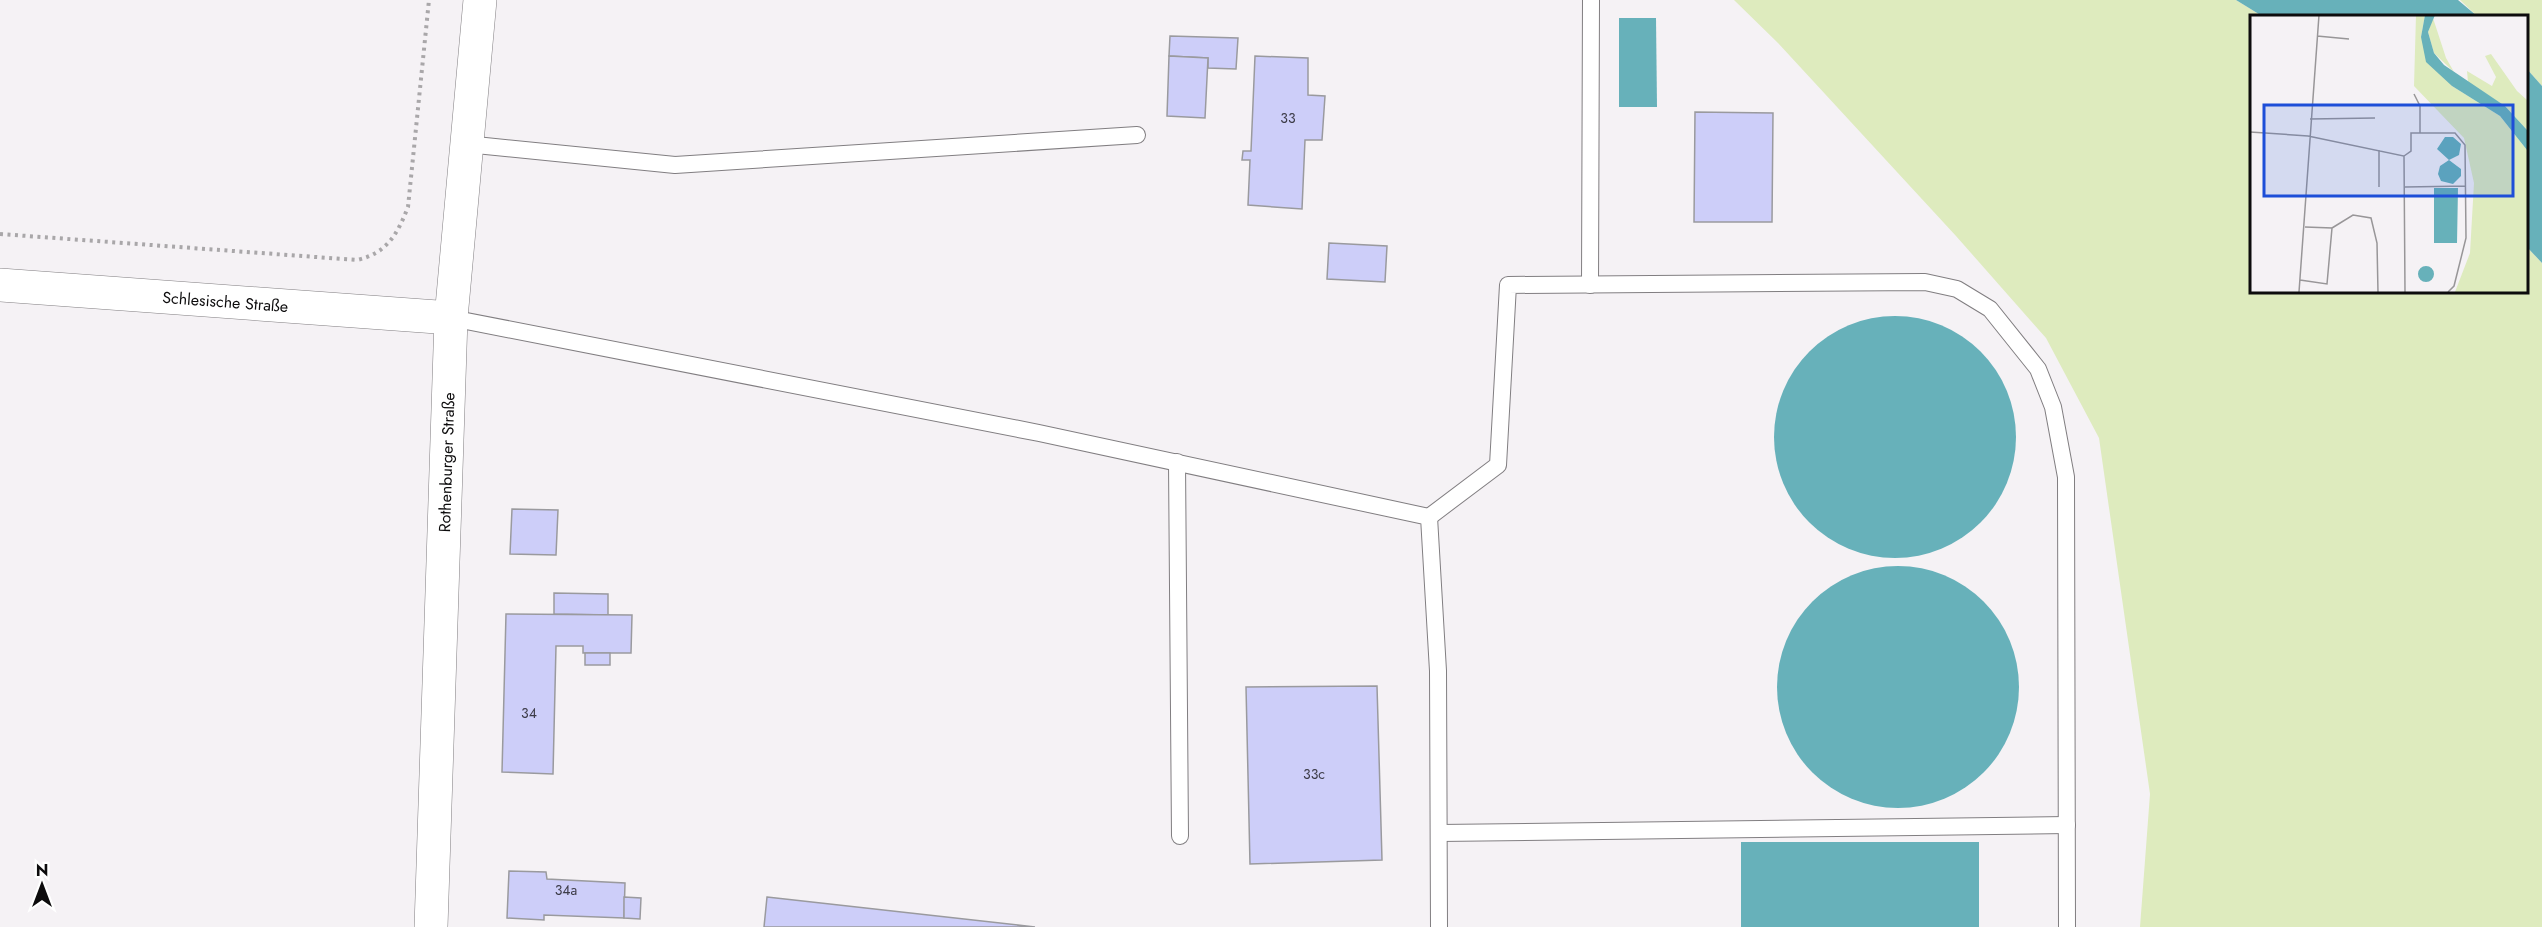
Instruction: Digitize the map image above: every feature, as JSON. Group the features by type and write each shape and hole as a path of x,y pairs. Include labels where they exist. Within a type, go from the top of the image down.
{"street":[{"name":"Rothenburger Straße","path":"431,927 451,318 480,0"},
{"name":"Schlesische Straße","path":"0,285 451,318"}],"lane":[{"path":"1590,285 1591,0"},
{"path":"466,144 675,165 1137,135"},
{"path":"451,318 1039,432 1429,517 1498,465 1508,285 1925,282 1957,289 1990,309 2038,369 2053,407 2066,477 2067,927"},
{"path":"1177,462 1180,836"},
{"path":"1429,517 1438,671 1439,927"},
{"path":"1438,833 2067,825"}],"path":[{"path":"0,234 357,260 372,256 394,237 408,207 429,0"}],"green space":[{"path":"1734,0 2236,0 2260,15 2250,15 2250,292 2527,292 2527,247 2542,263 2542,927 2140,927 2150,794 2099,438 2046,338 1956,236 1778,43"},
{"path":"2460,0 2542,0 2542,86 2527,69 2527,15 2476,15"}],"water":[{"path":"2236,0 2458,0 2476,15 2260,15"},
{"path":"1619,18 1656,18 1657,107 1619,107"},
{"path":"2527,69 2542,86 2542,263 2527,247"},
{"path":"1895,316 1919,319 1941,326 1962,337 1980,352 1995,370 2006,391 2013,413 2016,437 2013,461 2006,483 1995,504 1980,522 1962,537 1941,548 1919,555 1895,558 1871,555 1849,548 1828,537 1810,522 1795,504 1784,483 1777,461 1774,437 1777,413 1784,391 1795,370 1810,352 1828,337 1849,326 1871,319"},
{"path":"1898,566 1922,569 1955,581 1975,594 1991,610 2004,630 2013,652 2019,687 2016,711 2004,744 1991,764 1975,780 1955,793 1933,802 1898,808 1874,805 1841,793 1821,780 1805,764 1792,744 1783,722 1777,687 1780,663 1792,630 1805,610 1821,594 1841,581 1863,572"},
{"path":"1741,842 1979,842 1979,927 1741,927"}],"building":[{"path":"1170,36 1238,38 1236,69 1208,68 1208,58 1169,56"},
{"path":"1169,56 1208,58 1205,118 1167,116"},
{"path":"1255,56 1308,58 1308,95 1325,96 1322,140 1305,140 1302,209 1248,205 1250,160 1242,160 1243,151 1251,151"},
{"path":"1695,112 1773,113 1772,222 1694,222"},
{"path":"1329,243 1387,246 1385,282 1327,279"},
{"path":"512,509 558,510 556,555 510,554"},
{"path":"554,593 608,594 608,615 554,614"},
{"path":"506,614 632,615 631,653 583,653 583,646 556,646 553,774 502,772"},
{"path":"585,653 610,653 610,665 585,665"},
{"path":"1377,686 1382,860 1250,864 1246,687"},
{"path":"509,871 546,872 547,879 625,883 624,918 544,915 544,920 507,918"},
{"path":"624,897 641,898 640,919 624,918"},
{"path":"767,897 1035,927 764,927"}]}
